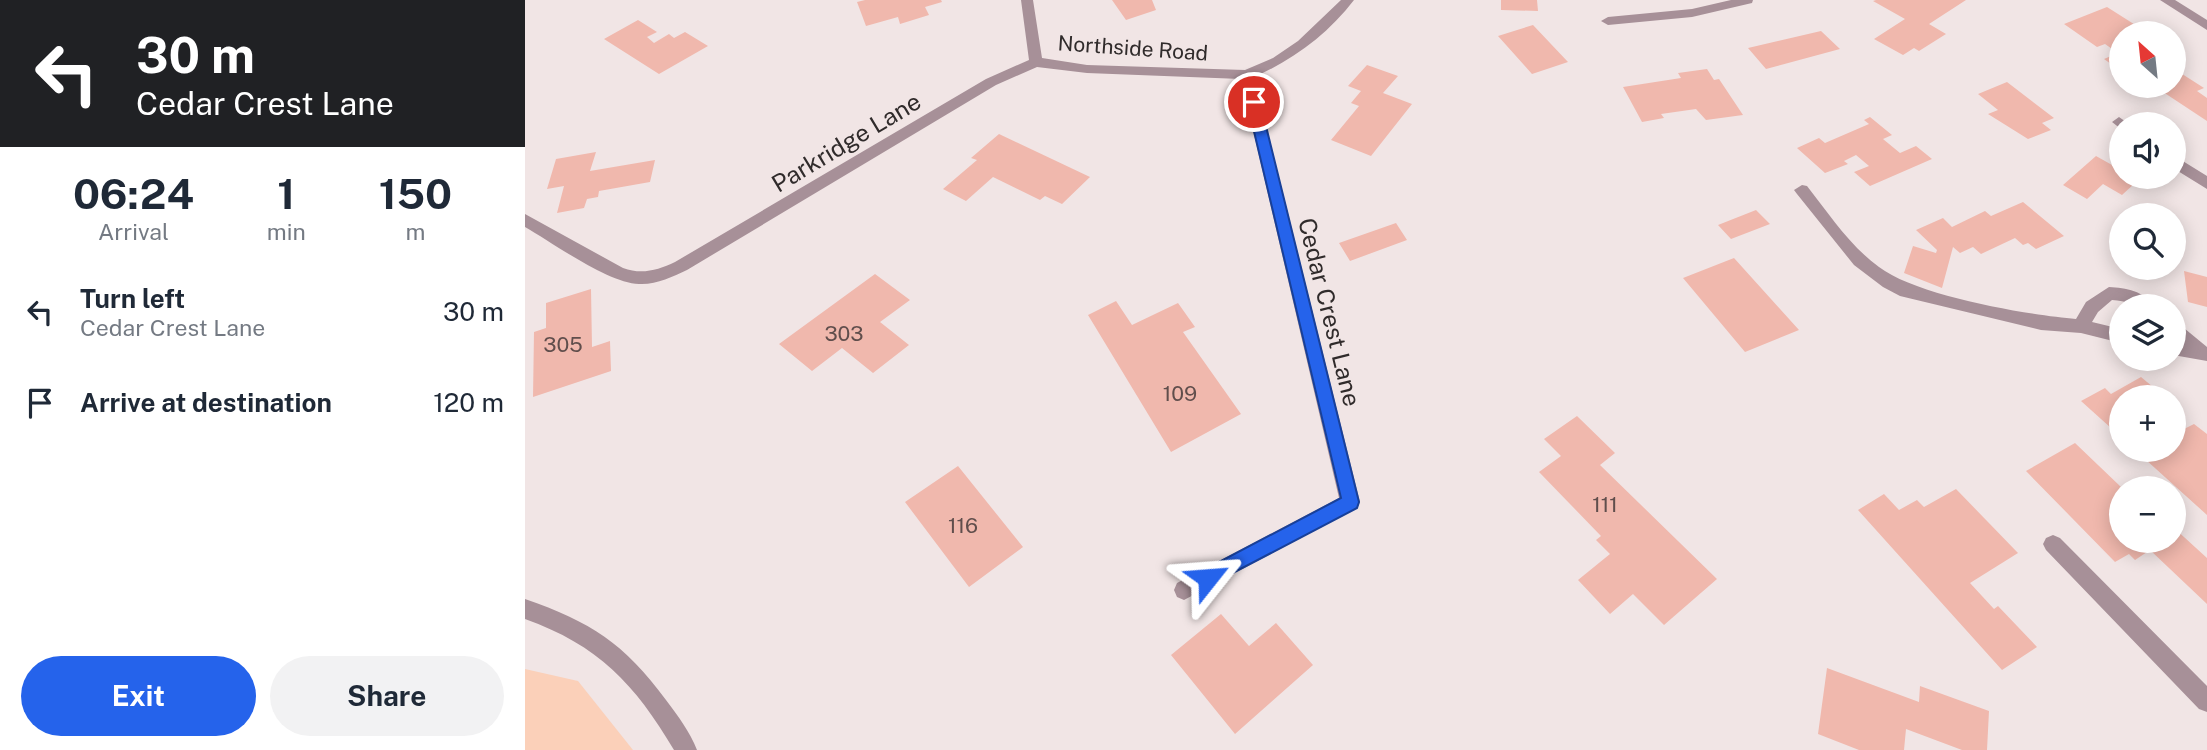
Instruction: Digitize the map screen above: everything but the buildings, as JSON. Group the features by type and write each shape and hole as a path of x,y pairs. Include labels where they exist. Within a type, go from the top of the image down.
{"street":[{"name":"Northside Road","path":"1027,0 1036,62 1087,69 1247,75"},
{"path":"1247,75 1277,64 1298,49 1348,0"},
{"path":"1608,21 1692,13 1747,0"},
{"path":"2167,0 2207,26"},
{"name":"Parkridge Lane","path":"525,220 632,278 644,279 661,275 681,266 991,82 1036,62"},
{"name":"Cedar Crest Lane","path":"1184,590 1350,502 1247,75"},
{"path":"2186,169 2207,184"},
{"path":"1802,190 1857,259 1886,282 1906,291 2041,323 2081,326 2109,332"},
{"path":"2081,326 2092,307 2109,293 2126,294"},
{"path":"2186,338 2205,356"},
{"path":"2186,351 2205,356"},
{"path":"2053,544 2207,702"},
{"path":"525,609 563,622 614,655 675,729 686,750"}],"shaded area":[{"path":"525,669 578,681 633,750 525,750"}],"route":[{"path":"1208,578 1350,502 1254,102"}]}
